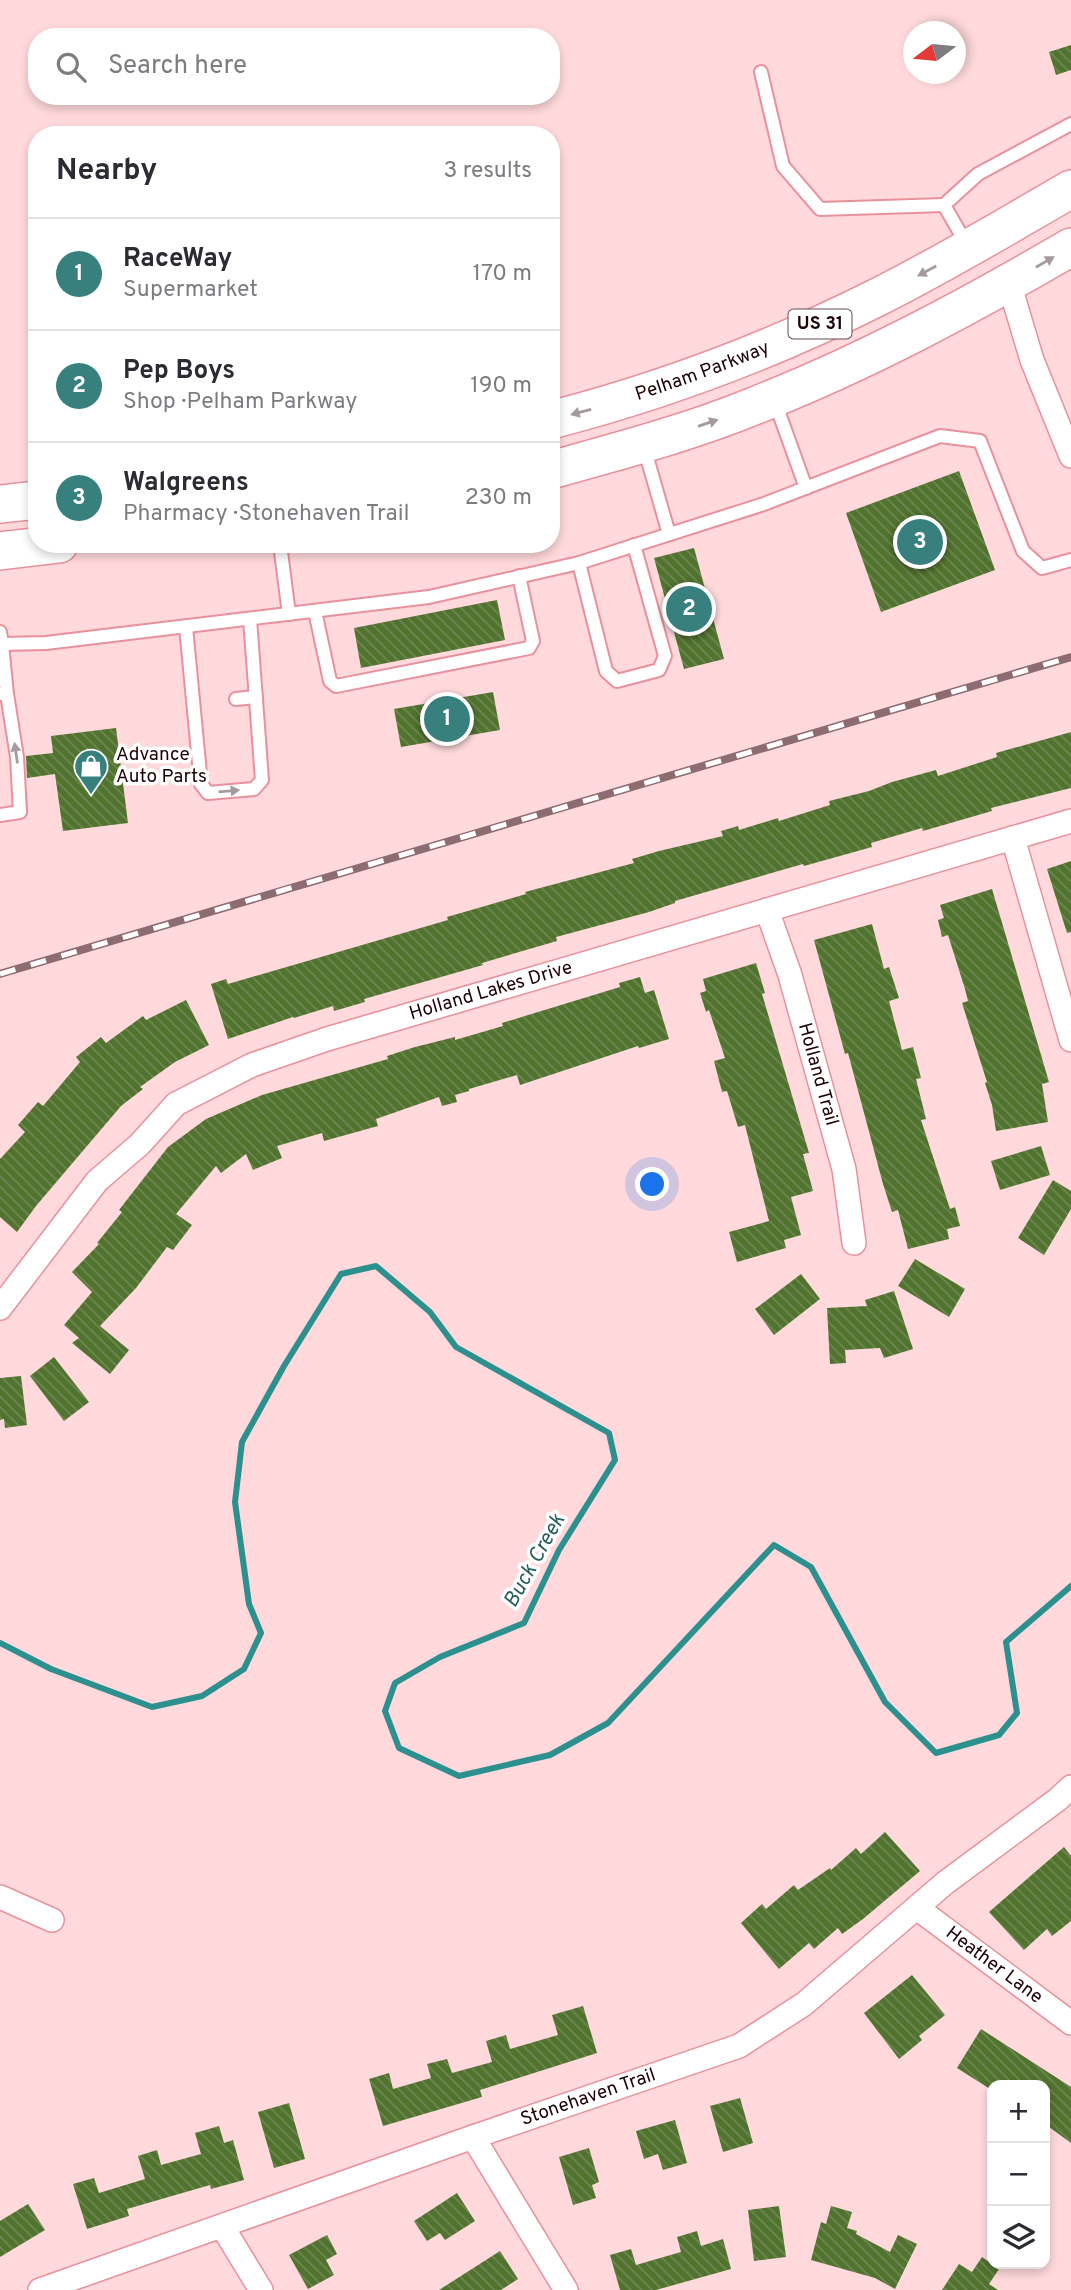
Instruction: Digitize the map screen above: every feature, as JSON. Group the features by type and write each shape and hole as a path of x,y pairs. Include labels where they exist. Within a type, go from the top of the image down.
{"main road":[{"name":"Pelham Parkway","path":"560,417 622,400 718,367 803,332 876,298 1071,189"},
{"path":"978,243 1009,283"},
{"name":"US 31","path":"560,468 709,423 851,365 918,333 1071,247"},
{"path":"622,400 639,446"},
{"path":"0,504 28,501"},
{"path":"0,551 28,548"}],"street":[{"path":"1009,283 1032,360 1071,456"},
{"name":"Holland Lakes Drive","path":"0,1308 97,1181 140,1144 176,1104 241,1070 327,1038 1071,821"},
{"path":"1013,838 1071,1040"},
{"name":"Holland Trail","path":"767,910 790,975 844,1169 854,1243"},
{"name":"Stonehaven Trail","path":"40,2290 739,2046 804,2004 945,1883 1071,1787"},
{"path":"0,1897 52,1920"},
{"name":"Heather Lane","path":"917,1908 1071,2023"},
{"path":"473,2137 566,2290"},
{"path":"222,2226 261,2290"}],"lane":[{"path":"761,72 783,166 820,209 944,205 978,174 1071,124"},
{"path":"944,205 978,243"},
{"path":"774,398 806,488"},
{"path":"0,815 20,812 17,757 3,694 1,638 46,643 429,597 579,563 764,504 940,436 981,441 1023,551 1042,568 1071,560"},
{"path":"639,446 669,534"},
{"path":"579,563 606,671 617,681 659,670 665,656 634,545"},
{"path":"281,553 289,614"},
{"path":"315,611 330,681 336,686 529,648 533,641 519,576"},
{"path":"186,627 199,702 201,784 208,793 254,789 262,780 250,619"},
{"path":"236,699 256,697"}],"building":[{"path":"1071,45 1071,70 1056,75 1049,52"},
{"path":"959,471 995,570 881,612 846,513"},
{"path":"694,548 724,659 684,669 654,558"},
{"path":"497,600 505,640 361,668 354,628"},
{"path":"493,692 500,730 401,747 394,709"},
{"name":"Advance Auto Parts","path":"116,728 128,823 63,831 55,774 27,778 26,756 53,753 51,736"},
{"path":"1071,732 1071,788 991,808 992,811 871,843 872,847 675,901 649,912 556,937 557,941 482,963 483,965 364,999 365,1002 334,1011 333,1006 228,1039 211,984 226,979 228,984 448,920 447,917 526,894 525,892 634,863 632,859 723,836 721,831 738,826 739,830 778,818 779,821 830,805 829,801 936,770 938,776 997,757 996,753"},
{"path":"1071,861 1071,932 1067,933 1047,869"},
{"path":"992,889 1049,1082 1042,1084 1048,1122 996,1131 985,1083 987,1082 962,1003 968,1001 965,989 948,935 942,937 938,920 944,918 940,905"},
{"path":"872,924 884,969 889,967 899,998 889,1001 902,1050 913,1047 921,1078 916,1079 926,1119 921,1120 950,1209 955,1207 960,1226 947,1229 949,1239 908,1249 898,1210 892,1212 883,1184 814,940"},
{"path":"756,963 765,993 762,994 809,1153 803,1154 813,1191 791,1197 801,1235 784,1240 786,1248 737,1262 729,1232 769,1221 745,1125 738,1127 727,1091 722,1092 714,1061 725,1058 709,1010 706,1012 700,993 706,991 703,979"},
{"path":"640,977 645,993 654,990 669,1039 639,1048 638,1046 520,1085 517,1075 469,1089 455,1095 457,1102 442,1106 439,1097 376,1119 378,1126 324,1141 322,1133 277,1146 282,1158 253,1170 246,1154 221,1173 216,1166 176,1214 192,1225 173,1250 167,1247 136,1288 100,1326 129,1350 110,1374 72,1343 79,1338 64,1325 92,1292 72,1272 99,1244 97,1243 122,1212 119,1210 168,1147 206,1119 262,1095 388,1059 387,1056 415,1047 455,1037 455,1040 503,1026 502,1023 620,987 619,983"},
{"path":"186,1000 209,1045 175,1062 140,1087 143,1089 121,1106 17,1232 0,1217 0,1159 25,1132 18,1125 38,1102 43,1106 80,1062 76,1057 101,1037 106,1043 143,1016 146,1020"},
{"path":"1041,1146 1050,1175 1000,1190 991,1161"},
{"path":"1053,1180 1071,1191 1071,1209 1044,1255 1018,1238"},
{"path":"915,1259 965,1289 949,1317 898,1286"},
{"path":"801,1274 820,1299 774,1335 755,1309"},
{"path":"894,1291 913,1349 884,1358 880,1348 845,1350 846,1363 830,1364 827,1308 867,1306 865,1300"},
{"path":"54,1357 89,1402 64,1421 30,1376"},
{"path":"21,1376 27,1425 5,1428 4,1419 0,1420 0,1378"},
{"path":"885,1832 920,1871 842,1934 838,1928 814,1949 809,1943 779,1969 741,1923 762,1904 766,1909 794,1885 798,1890 830,1868 831,1870 856,1848 861,1854"},
{"path":"1064,1847 1071,1856 1071,1921 1052,1936 1047,1929 1024,1950 989,1912"},
{"path":"912,1975 945,2015 919,2036 922,2040 899,2059 864,2013"},
{"path":"583,2006 597,2053 480,2090 482,2097 383,2126 369,2079 389,2073 393,2089 431,2078 427,2064 447,2059 452,2073 492,2062 486,2041 506,2035 510,2049 558,2035 552,2015"},
{"path":"981,2029 1071,2087 1071,2143 1050,2128 1050,2080 987,2080 987,2087 957,2068"},
{"path":"740,2098 753,2143 723,2152 710,2106"},
{"path":"289,2103 305,2159 274,2168 258,2112"},
{"path":"675,2120 687,2163 663,2170 658,2154 644,2159 636,2131"},
{"path":"219,2126 224,2143 233,2140 244,2180 211,2189 210,2185 127,2209 129,2216 87,2229 73,2184 94,2178 99,2193 145,2179 138,2156 157,2150 161,2165 201,2154 195,2133"},
{"path":"589,2148 599,2182 592,2185 596,2198 573,2205 559,2157"},
{"path":"457,2193 475,2221 445,2240 440,2233 427,2241 414,2221"},
{"path":"28,2204 45,2230 0,2257 0,2221"},
{"path":"779,2206 786,2257 754,2261 748,2210"},
{"path":"831,2206 852,2212 847,2228 857,2231 856,2234 890,2252 898,2235 917,2244 895,2289 875,2278 811,2260 821,2222 826,2224"},
{"path":"697,2231 701,2246 723,2239 731,2269 656,2290 620,2290 610,2255 631,2249 636,2265 681,2252 677,2237"},
{"path":"327,2235 337,2254 326,2260 334,2275 308,2289 289,2255"},
{"path":"500,2251 518,2279 501,2290 439,2290"},
{"path":"982,2257 987,2261 987,2269 999,2269 989,2284 998,2290 942,2290 959,2264 972,2272"}],"waterway":[{"name":"Buck Creek","path":"0,1643 51,1669 152,1707 202,1696 244,1669 261,1633 249,1604 235,1502 242,1442 284,1366 341,1274 376,1266 430,1312 456,1347 609,1433 615,1460 559,1550 524,1623 440,1657 395,1683 385,1711 399,1748 459,1776 550,1755 608,1723 774,1545 811,1567 885,1702 936,1753 999,1735 1017,1713 1006,1642 1071,1586"}],"railway":[{"path":"0,974 1071,657"}],"place":[{"name":"Walgreens","path":"920,542"},
{"name":"Pep Boys","path":"689,609"},
{"name":"RaceWay","path":"447,719"},
{"name":"Advance Auto Parts","path":"91,796"}]}
